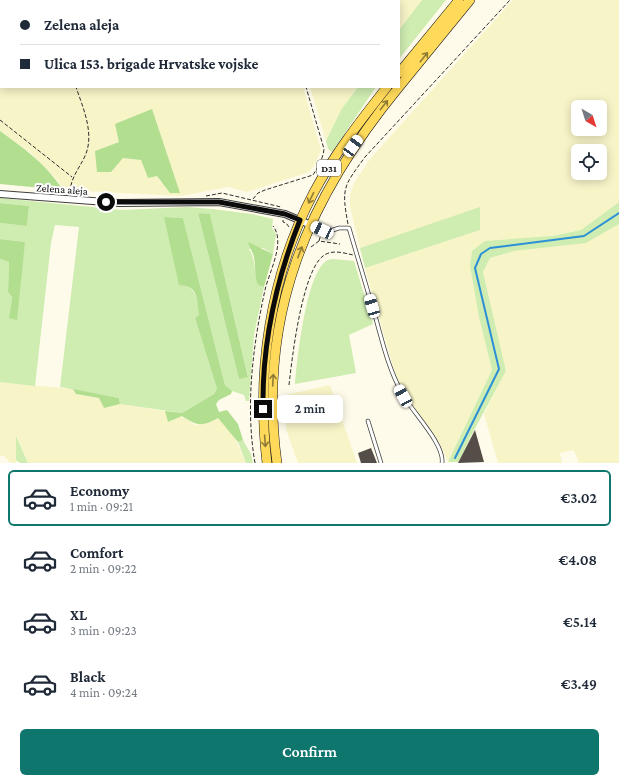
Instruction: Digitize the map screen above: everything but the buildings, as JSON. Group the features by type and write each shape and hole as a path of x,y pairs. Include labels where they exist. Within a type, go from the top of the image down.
{"main road":[{"path":"400,72 459,0"},
{"name":"D31","path":"400,86 470,0"},
{"name":"D31","path":"267,463 263,400 267,347 280,278 291,242 312,195 338,153 386,88"},
{"name":"D31","path":"277,463 272,407 276,348 280,321 290,279 311,224 342,163 370,123 398,88"}],"street":[{"name":"Zelena aleja","path":"0,194 69,200 133,203 219,202 285,214 311,224"}],"lane":[{"path":"311,224 327,232 339,228 349,228 386,356 395,381 403,396 438,445 443,457 442,463"},
{"path":"368,421 381,463"}],"path":[{"path":"349,228 344,203 347,181 365,157 510,0"},
{"path":"69,200 73,177 86,153 89,129 76,88"},
{"path":"252,199 258,193 265,190 313,175 319,166 324,149 306,88"},
{"path":"0,120 73,177"},
{"path":"309,250 319,241 322,230"},
{"path":"319,241 329,241 340,244"},
{"path":"290,385 294,340 315,265 324,255 334,252 358,256"}],"shaded area":[{"path":"400,0 422,0 400,29"},
{"path":"513,0 619,0 619,202 581,230 472,251 470,266 479,317 492,370 448,462 440,444 404,393 396,377 365,268 480,230 480,208 360,248 350,207 350,195 354,183 370,159"},
{"path":"0,88 303,88 321,150 315,164 309,172 247,192 228,187 181,196 63,190 58,181 31,153 0,131","holes":["152,109 162,184 157,176 148,178 141,160 123,158 111,172 95,151 119,142"]},
{"path":"310,88 357,88 341,110 326,141"},
{"path":"619,224 619,463 579,463 574,450 560,453 562,463 498,463 484,414 506,371 483,272 490,258 514,251 585,243"},
{"path":"0,382 73,389 76,394 99,398 104,408 120,404 165,411 168,422 182,416 195,425 208,423 218,418 234,436 246,463 28,463 17,437 16,463 10,463 4,456 0,456"},
{"path":"330,385 357,463 298,463 286,429 286,395"}],"green space":[{"path":"422,0 446,0 400,58 400,29"},
{"path":"357,88 375,88 332,152 328,149 326,141 341,110"},
{"path":"152,109 180,193 170,193 157,176 148,178 141,160 123,158 111,172 97,172 95,151 119,142 115,124"},
{"path":"0,131 42,165 63,190 0,184"},
{"path":"0,198 122,210 188,207 252,214 273,219 272,228 276,234 273,254 263,248 249,249 253,257 258,285 264,287 254,335 249,401 246,401 244,395 232,391 225,385 183,218 164,217 187,285 191,288 197,299 199,315 195,318 217,389 214,394 182,413 120,404 119,398 60,387 79,227 55,225 51,243 35,386 0,382 0,259 9,262 8,292 12,297 9,318 25,242 0,239 0,223 27,226 29,206 0,203","holes":["198,213 210,214 248,376 239,379"]},
{"path":"619,202 619,224 586,243 514,251 490,258 483,272 506,371 471,436 459,462 448,462 492,370 479,317 470,266 472,251 485,241 552,236 581,230"},
{"path":"0,203 29,206 27,226 0,223"},
{"path":"480,207 480,230 365,268 360,248"},
{"path":"198,213 210,214 248,377 239,379"},
{"path":"164,217 183,218 225,385 232,391 231,394 219,400 216,404 219,412 227,410 238,424 243,440 238,442 218,418 208,423 200,424 192,422 182,416 168,422 165,411 182,413 214,394 217,389 195,318 199,315 197,298 190,287 179,285"},
{"path":"0,239 25,242 17,320 9,318 12,297 8,292 9,262 0,259"},
{"path":"248,242 273,254 264,287 258,285 254,257"},
{"path":"334,259 354,261 373,324 349,335 356,373 295,384 298,356 308,298 320,267 328,260"},
{"path":"73,389 119,398 120,404 104,408 99,398 76,394"},
{"path":"16,436 28,463 20,463 16,460"},
{"path":"243,440 251,454 253,463 246,463 238,442"}],"waterway":[{"path":"455,458 499,369 475,268 481,254 490,248 584,236 619,213"}],"route":[{"path":"106,202 219,202 285,214 300,220 285,260 271,320 264,377 263,409"}]}
